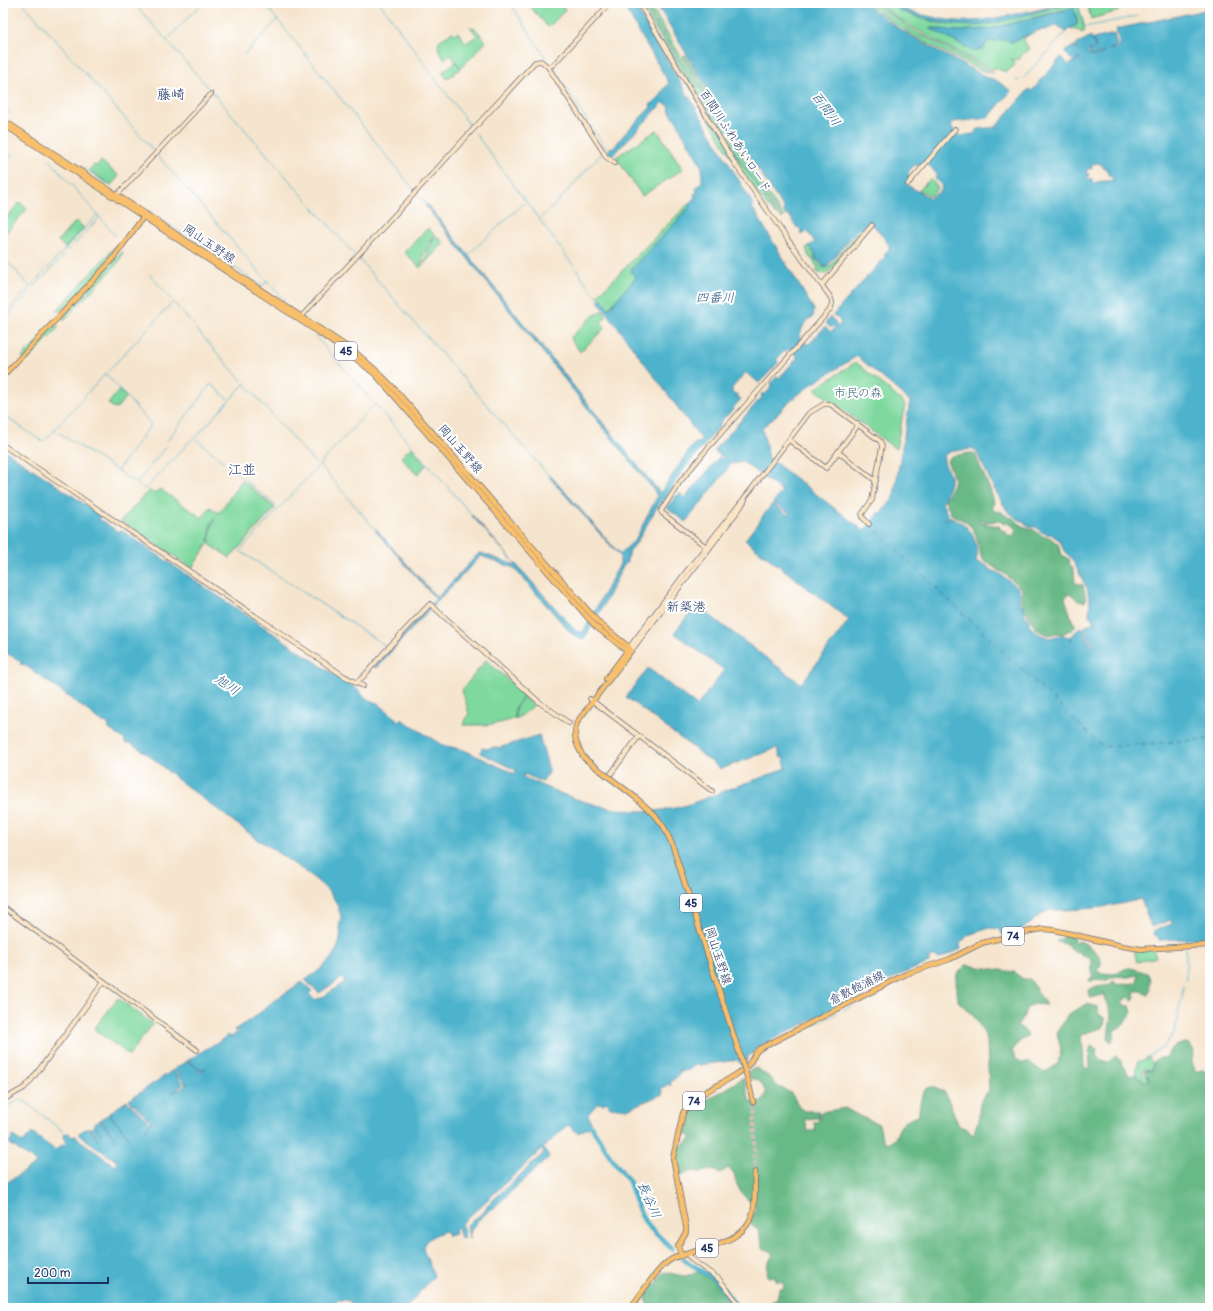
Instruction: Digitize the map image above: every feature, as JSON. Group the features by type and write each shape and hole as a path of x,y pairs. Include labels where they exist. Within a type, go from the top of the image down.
{"main road":[{"name":"岡山玉野線","path":"3,120 300,318 355,358 376,376 594,625 629,650 578,716 573,726 572,739 576,750 584,758 648,808 659,820 668,835 748,1080 753,1102"},
{"name":"岡山玉野線","path":"3,124 116,196"},
{"path":"3,376 112,260 144,215"},
{"name":"倉敷飽浦線","path":"681,1256 678,1246 686,1232 686,1226 674,1158 683,1113 691,1103 747,1067 756,1052 760,1049 903,975 950,959 985,942 1048,929 1141,949 1210,945"},
{"name":"45","path":"630,1308 663,1265 671,1259 735,1238 743,1231 749,1222 753,1209 755,1172"}],"street":[{"path":"550,66 610,3"},
{"name":"百間川ふれあいロード","path":"639,3 735,164 788,240 831,297 832,305 829,311 703,454 680,482 661,511 708,547"},
{"path":"300,318 535,62 541,61 550,66 604,153 615,163"},
{"path":"116,196 211,94"},
{"path":"908,184 955,129"},
{"path":"822,285 872,225"},
{"path":"629,650 810,412 826,403 830,404 880,441 882,446 872,500 862,514 863,518 869,524"},
{"path":"788,440 826,468 858,425"},
{"path":"3,445 356,683 363,686"},
{"path":"838,452 876,481"},
{"path":"356,683 363,678 387,649 430,604 539,702 569,723"},
{"path":"591,700 712,792"},
{"path":"610,774 639,736"},
{"path":"3,907 197,1050"},
{"path":"3,1100 24,1088 29,1083 104,981"},
{"path":"687,1254 692,1260 719,1279 742,1308"}],"green space":[{"path":"527,3 560,3 565,10 548,27"},
{"path":"640,3 643,3 728,143 778,217 766,205 729,153"},
{"path":"645,3 649,3 726,131 724,134"},
{"path":"867,3 874,3 918,33 994,73 979,70 923,41 903,29"},
{"path":"877,3 887,3 899,11 938,23 973,25 989,24 1069,3 1077,3 1085,31 1081,33 1078,29 1074,30 1070,28 1076,26 1078,21 1073,7 990,29 955,31 929,27 973,51 983,49 988,41 996,42 1000,39 1001,41 1006,39 1011,42 1029,35 1024,38 1026,45 1030,48 1027,52 1024,52 1019,60 1011,59 1015,65 1006,72 994,68 991,69 944,45 917,30"},
{"path":"1087,3 1117,3 1119,11 1091,19"},
{"path":"470,26 472,28 474,27 486,42 461,68 450,55 444,59 438,47 439,41 452,32 455,34 458,32 466,43 477,36"},
{"path":"685,55 730,129 727,131 683,56"},
{"path":"456,62 461,69 457,72 456,70 454,72 455,73 447,79 442,72"},
{"path":"657,130 683,169 642,196 616,157"},
{"path":"728,134 784,217 782,219 724,135 726,136"},
{"path":"101,161 119,176 111,185 89,170 94,165 97,166"},
{"path":"930,179 938,188 931,196 919,190"},
{"path":"20,202 27,209 3,236 3,222"},
{"path":"688,204 690,206 678,218 679,219 633,267 631,271 636,277 609,308 598,295"},
{"path":"76,221 84,228 65,248 58,241"},
{"path":"428,228 434,234 423,256 420,268 404,252"},
{"path":"859,231 863,232 829,272 827,274 818,273 816,270 818,268 809,257 806,248 809,246 815,256 815,260 818,261 823,268 829,267"},
{"path":"435,235 444,243 422,266"},
{"path":"127,236 87,285 61,311 57,311 112,250"},
{"path":"123,251 117,264 63,321 65,314"},
{"path":"602,310 607,316 601,322 605,328 580,352 570,338 595,314 596,315"},
{"path":"55,325 59,327 27,361 22,357 35,344"},
{"name":"市民の森","path":"856,362 905,404 896,449 815,389"},
{"path":"119,390 126,397 116,409 108,404"},
{"path":"411,447 426,465 417,475 401,457"},
{"path":"970,453 975,454 991,492 994,503 992,507 995,512 1000,511 1008,517 1013,518 1022,526 1034,530 1044,537 1049,537 1058,544 1060,552 1070,560 1069,563 1074,570 1075,583 1083,585 1086,600 1085,602 1078,601 1071,594 1068,594 1065,598 1072,620 1076,626 1073,629 1063,634 1056,633 1048,635 1036,629 1023,606 1021,599 1022,589 1005,574 984,561 981,557 976,535 972,528 966,522 951,514 945,500 953,484 954,478 947,460 952,456","holes":["980,520 983,522 998,521 1004,524 1008,522 1015,528 1015,535 1007,535 999,526 980,523 979,521"]},
{"path":"242,480 275,508 230,558 209,544 212,524 215,518 211,524 208,544 192,568 121,521 149,490 154,494 160,489 202,518 210,507 219,513"},
{"path":"486,660 524,694 523,697 516,707 514,714 515,718 495,724 463,725 469,714 462,690"},
{"path":"524,697 534,705 516,719 516,707"},
{"path":"1065,935 1075,938 1073,941 1075,943 1079,941 1082,942 1097,953 1101,961 1101,965 1097,970 1098,972 1117,973 1129,968 1136,969 1149,975 1150,990 1147,995 1141,991 1136,991 1134,993 1135,997 1133,1000 1128,997 1122,1002 1126,1006 1130,1006 1132,1012 1122,1025 1114,1030 1114,1039 1111,1042 1108,1038 1111,1014 1104,994 1092,998 1089,996 1088,990 1111,985 1113,981 1118,985 1123,983 1135,983 1137,982 1138,975 1127,977 1116,976 1105,981 1096,979 1089,982 1088,981 1093,977 1091,960 1082,956 1080,952 1073,950 1068,945 1056,941 1065,937"},
{"path":"1134,950 1153,950 1156,957 1137,962"},
{"path":"966,965 1014,972 1023,979 1030,979 1046,1005 1035,1004 1027,1007 1023,1018 1017,1025 1028,1035 1018,1043 1012,1051 1016,1059 1022,1063 1030,1063 1044,1073 1058,1064 1061,1049 1057,1034 1068,1014 1087,1004 1097,1007 1098,1013 1105,1019 1104,1027 1080,1036 1083,1047 1084,1067 1088,1069 1090,1066 1089,1053 1091,1046 1097,1049 1096,1055 1101,1060 1108,1062 1116,1056 1130,1076 1135,1074 1144,1082 1149,1080 1148,1076 1144,1072 1146,1070 1153,1070 1153,1062 1157,1059 1166,1057 1169,1051 1176,1046 1186,1043 1190,1045 1194,1051 1191,1063 1195,1072 1202,1070 1206,1072 1210,1088 1210,1308 778,1308 772,1301 777,1300 779,1289 784,1288 783,1282 776,1281 775,1276 768,1277 768,1265 773,1255 770,1250 763,1250 758,1230 750,1224 756,1207 741,1192 734,1173 728,1168 719,1174 713,1170 700,1173 692,1170 682,1176 678,1175 675,1160 676,1151 677,1148 687,1143 692,1137 686,1134 683,1135 682,1130 690,1114 702,1102 726,1089 742,1078 744,1079 750,1102 758,1102 763,1100 766,1093 764,1088 759,1081 751,1079 748,1071 756,1068 769,1077 777,1086 791,1093 804,1111 819,1111 818,1118 805,1119 808,1131 815,1131 814,1122 818,1122 821,1112 845,1108 859,1116 879,1124 882,1138 887,1143 895,1139 903,1123 919,1115 920,1104 924,1092 928,1088 935,1087 938,1090 945,1092 959,1126 967,1129 974,1136 982,1098 989,1091 987,1039 976,1019 958,1001 956,982 957,974"},
{"path":"118,998 153,1024 129,1055 94,1029"},
{"path":"1149,1058 1152,1062 1152,1070 1145,1069 1142,1071 1143,1075 1148,1076 1149,1080 1143,1082 1142,1079 1138,1078 1135,1070 1138,1064 1137,1062"},
{"path":"665,1272 683,1276 690,1275 694,1272 699,1272 716,1283 734,1308 648,1308 645,1294 652,1285 657,1283 661,1274"}],"water":[{"path":"622,3 633,3 753,204 752,207 813,308 813,317 807,320 799,337 807,344 809,344 825,327 831,332 835,328 833,326 831,328 826,323 830,317 836,322 836,325 841,325 839,319 833,315 885,257 885,253 889,249 889,245 877,229 869,222 865,226 867,228 864,231 858,229 826,267 824,267 819,260 815,259 816,255 809,246 815,242 807,231 802,235 800,232 801,230 798,227 797,228 789,215 786,216 783,210 784,209 731,128 656,3 864,3 901,30 984,76 985,78 995,80 1011,91 988,118 953,122 951,125 953,129 960,136 973,134 978,129 996,127 1029,89 1032,91 1061,57 1069,65 1080,59 1079,58 1074,62 1064,52 1074,46 1077,50 1078,49 1075,45 1091,36 1095,46 1086,53 1093,57 1104,53 1103,52 1092,56 1089,52 1096,47 1093,39 1114,34 1117,46 1110,50 1120,47 1116,29 1210,9 1210,940 1208,940 1208,938 1159,940 1153,931 1172,924 1171,920 1151,927 1141,899 1118,905 1096,908 1050,910 1023,928 1014,932 1002,934 1000,929 990,928 968,935 960,944 961,949 939,959 932,957 929,959 929,963 904,973 756,1048 752,1054 749,1055 745,1064 741,1065 737,1060 700,1065 695,1064 689,1070 681,1072 680,1068 680,1074 670,1083 671,1085 670,1086 668,1084 661,1089 663,1094 627,1109 610,1107 607,1102 603,1104 598,1103 588,1114 592,1125 578,1133 568,1125 543,1148 549,1157 478,1220 471,1230 469,1238 467,1225 486,1210 490,1203 544,1153 541,1150 461,1224 465,1232 464,1237 461,1238 458,1227 454,1229 455,1234 448,1236 446,1231 431,1237 425,1242 423,1249 434,1276 406,1308 346,1308 346,1306 351,1304 350,1302 346,1300 337,1300 336,1305 339,1308 3,1308 3,1185 37,1163 9,1143 13,1136 23,1143 32,1133 55,1150 62,1145 65,1145 66,1141 63,1135 66,1135 68,1132 72,1137 76,1136 115,1166 118,1162 79,1135 79,1133 89,1127 97,1139 98,1138 91,1128 94,1125 103,1136 94,1124 100,1120 117,1141 101,1119 109,1114 129,1137 109,1113 127,1101 150,1123 145,1131 151,1122 129,1100 173,1070 183,1085 172,1093 181,1089 188,1083 185,1084 174,1069 187,1061 199,1069 188,1060 229,1035 229,1037 231,1037 239,1032 237,1030 235,1032 234,1030 256,1016 272,1002 302,982 312,991 309,994 315,1000 320,999 345,982 342,978 319,993 305,980 325,965 339,944 341,919 338,907 334,898 327,890 308,874 270,847 257,840 173,776 172,773 168,772 143,751 132,744 126,744 125,740 109,729 108,723 97,719 25,665 20,664 21,663 18,660 3,651 3,449 101,515 99,519 119,532 121,530 320,665 319,667 321,666 361,692 362,695 374,703 376,702 396,718 396,720 398,721 401,719 442,745 464,750 515,774 516,770 480,753 482,748 502,747 539,735 549,770 543,782 524,774 523,777 559,793 596,805 635,811 655,811 675,808 702,800 786,768 783,757 781,758 777,748 721,769 626,697 648,668 697,706 724,670 674,633 696,605 801,684 849,620 745,540 772,504 788,515 790,513 773,503 782,491 743,462 731,464 727,462 730,466 686,522 667,508 680,493 685,498 719,457 722,460 724,459 714,450 762,397 762,393 765,395 777,376 779,378 797,358 797,356 790,349 784,351 777,359 778,363 759,383 745,372 741,380 740,379 732,388 732,392 735,395 737,394 737,396 741,399 733,410 723,419 719,427 678,477 665,500 663,499 656,509 637,542 630,551 628,558 627,557 627,562 622,568 601,610 584,639 578,638 570,632 514,568 481,556 438,600 376,668 374,667 436,599 375,530 376,529 437,598 479,553 481,553 515,565 515,563 575,630 578,632 583,632 620,564 620,556 549,477 551,476 617,551 621,553 635,540 657,497 654,490 425,205 427,204 660,493 693,445 702,440 598,301 601,298 609,309 636,277 631,271 633,267 691,206 689,204 695,197 694,194 697,193 696,187 702,182 702,168 678,123 670,112 669,105 665,104 664,102 612,156 608,152 611,147 614,148 651,107 650,105 661,96 662,92 669,83","holes":["924,162 931,167 937,175 935,178 941,185 942,189 939,193 930,198 905,183 910,178 908,173 913,166 920,166","1096,163 1103,166 1103,168 1104,167 1109,172 1109,175 1111,175 1113,180 1095,183 1092,182 1092,179 1087,179 1089,174 1087,174 1086,171 1090,168 1092,169 1091,166","857,356 910,401 893,499 881,513 878,513 864,531 769,458 762,428 782,410 781,409 809,386","972,448 976,451 995,490 1008,512 1030,527 1036,527 1046,534 1051,534 1060,541 1064,551 1072,559 1087,588 1090,602 1089,616 1092,616 1091,618 1101,630 1093,622 1083,628 1095,646 1093,647 1081,627 1071,637 1071,641 1070,637 1062,635 1048,638 1029,626 1029,620 1025,615 1024,609 1019,601 1020,593 1018,588 999,573 991,570 986,565 978,563 976,560 977,553 973,535 967,527 954,518 949,516 948,519 946,519 948,514 942,501 944,500 949,487 950,478 944,462 944,456 950,452"]},
{"path":"1068,3 1009,20 978,25 955,25 932,21 898,9 901,7 914,13 954,21 978,21 1029,12"},
{"path":"1074,8 1077,23 1066,32 1057,25 1040,30 1011,42 1006,39 1000,39 996,42 988,41 983,48 973,51 929,28 955,31 990,29"},
{"path":"471,515 472,515 515,563"}],"waterway":[{"path":"23,3 82,70"},
{"path":"134,3 354,254"},
{"path":"167,40 202,3"},
{"path":"264,3 415,191"},
{"path":"380,3 471,127"},
{"path":"510,3 550,64"},
{"path":"887,3 899,9"},
{"path":"1078,3 1085,27 1138,16"},
{"path":"244,55 277,20"},
{"path":"1024,78 1066,32"},
{"path":"552,67 608,150"},
{"path":"85,73 154,151"},
{"path":"1010,90 1013,86"},
{"path":"3,106 10,114"},
{"path":"475,133 599,300"},
{"path":"33,135 112,187"},
{"path":"3,164 13,153"},
{"path":"541,218 602,153"},
{"path":"157,155 284,300"},
{"path":"48,158 115,235"},
{"path":"417,194 427,205"},
{"path":"469,254 524,203"},
{"path":"147,210 262,286 267,281"},
{"path":"3,316 97,215"},
{"path":"34,287 99,218"},
{"path":"3,256 30,287"},
{"path":"359,259 550,477"},
{"path":"149,274 171,299"},
{"path":"3,321 30,292"},
{"path":"108,371 173,302"},
{"path":"174,303 179,309"},
{"path":"182,312 189,320"},
{"path":"196,329 242,381"},
{"path":"314,335 372,401"},
{"path":"54,430 106,373"},
{"path":"106,374 151,424 130,454"},
{"path":"197,436 245,383"},
{"path":"167,441 211,384 228,399"},
{"path":"245,384 315,463"},
{"path":"375,404 240,551 386,646"},
{"path":"375,404 443,482"},
{"path":"3,415 43,442 55,430 145,489 194,437 276,506"},
{"path":"137,482 167,445"},
{"path":"118,470 128,456"},
{"path":"320,465 376,530"},
{"path":"446,485 472,515"},
{"path":"1186,948 1186,971"},
{"path":"1186,973 1186,979"},
{"path":"1182,998 1183,986"},
{"path":"843,1010 888,987"},
{"path":"1177,1019 1181,1000"},
{"path":"757,1054 837,1013"},
{"path":"1147,1057 1163,1048 1175,1031 1177,1020"},
{"path":"3,1109 18,1100 26,1102 66,1134"},
{"name":"長谷川","path":"591,1126 609,1154"},
{"name":"長谷川","path":"610,1156 629,1181 638,1208 646,1224 672,1249"},
{"name":"長谷川","path":"683,1259 716,1280 738,1308"}],"ferry route":[{"path":"870,525 1103,747 1210,739"}],"tunnel":[{"path":"753,1102 755,1172"}],"district":[{"name":"藤崎","path":"171,94"},
{"name":"江並","path":"242,469"},
{"name":"新築港","path":"686,607"}],"water label":[{"name":"百間川","path":"826,109"},
{"name":"四番川","path":"715,298"},
{"name":"旭川","path":"227,685"}]}
